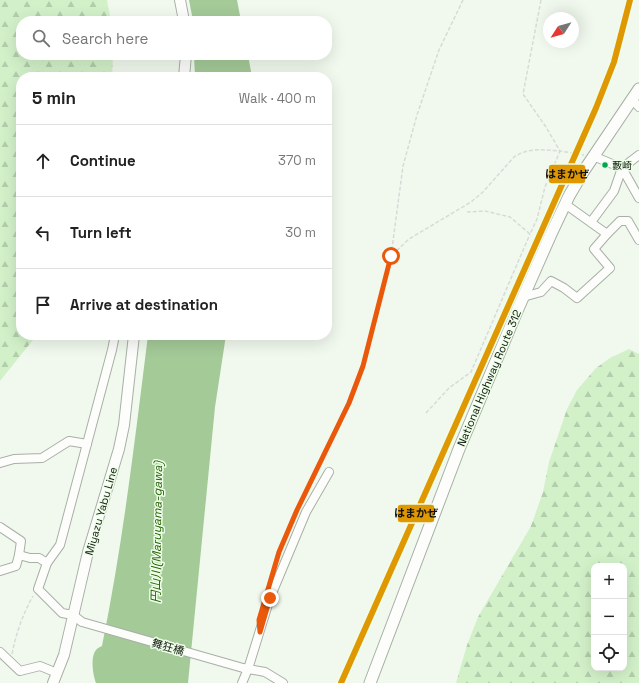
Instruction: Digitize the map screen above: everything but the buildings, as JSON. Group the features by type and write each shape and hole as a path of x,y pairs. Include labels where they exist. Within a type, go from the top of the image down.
{"highway":[{"name":"National Highway Route 312","path":"370,683 459,449 523,297 565,204 594,156 636,103 639,89"}],"main road":[{"path":"180,0 183,16"},
{"path":"184,72 186,60"},
{"name":"Miyazu Yabu Line","path":"53,683 64,655 88,552 120,443 124,424 133,340"}],"street":[{"path":"591,222 614,191 622,168 639,155"},
{"path":"594,156 622,168 639,198"},
{"path":"565,204 608,234"},
{"path":"523,297 541,292 551,281 564,288 577,298 610,268 594,249 620,222 628,221 639,240"},
{"path":"38,590 47,563 60,546 114,340"},
{"path":"0,463 14,459 42,458 69,441 87,444"},
{"path":"242,683 245,668 270,598 288,554 306,512 329,472"},
{"path":"0,527 20,541 19,555 16,566 0,571"},
{"path":"19,555 30,558 39,558 47,563"},
{"name":"舞狂橋","path":"38,590 62,613 73,615 82,622 245,668 265,672 283,683"},
{"path":"0,652 20,671 40,666 57,673"}],"path":[{"path":"272,573 297,510 349,403 363,366 391,256 405,159 417,116 439,50 462,0"},
{"path":"541,0 523,94 546,127 560,151"},
{"path":"391,256 409,239 471,202 483,192 514,157 520,153 533,149 594,156"},
{"path":"426,413 448,388 471,372 530,234 538,219 545,187 560,151"},
{"path":"467,212 485,212 510,217 530,234"},
{"path":"7,660 11,655 23,614 34,594 38,590"}],"green space":[{"path":"0,0 107,0 110,16 16,16 16,60 113,60 112,72 16,72 16,340 33,340 0,381"},
{"path":"629,349 639,354 639,683 456,683 467,645 478,617 531,526 543,492 549,462 567,409 577,390 596,368 610,358"}],"water":[{"path":"189,0 237,0 240,16 192,16"},
{"path":"194,60 249,60 251,72 195,72"},
{"name":"円山川(Maruyama-gawa)","path":"147,340 225,340 215,407 188,683 96,683 93,671 93,657 96,649 102,646 128,491"}],"transit line":[{"name":"はまかぜ","path":"341,683 596,108 614,62 630,0"}],"place":[{"name":"藪崎","path":"605,165"}],"route":[{"path":"270,598 260,632 259,620 279,552 297,510 349,403 363,366 391,256"}]}
